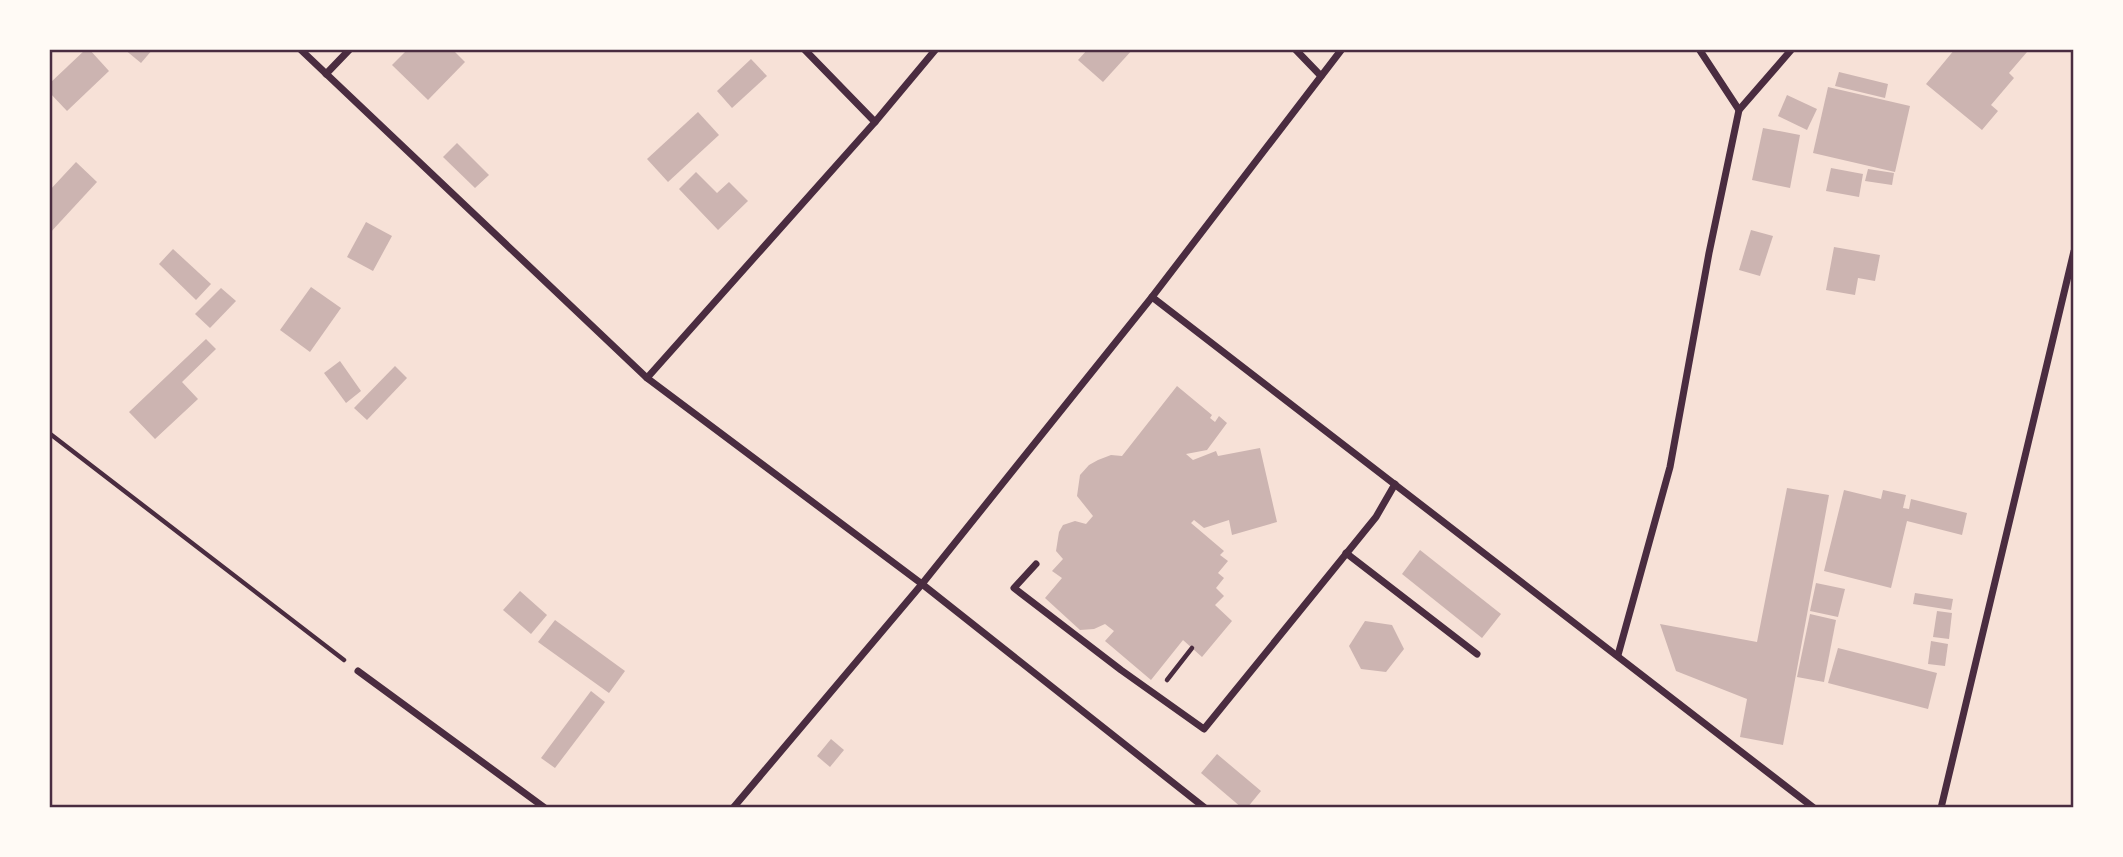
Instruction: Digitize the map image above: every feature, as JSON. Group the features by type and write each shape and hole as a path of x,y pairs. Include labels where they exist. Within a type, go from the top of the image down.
{"street":[{"path":"300,49 647,378 922,584 1205,808"},
{"path":"326,74 350,49"},
{"path":"804,49 875,122"},
{"path":"647,378 875,122 936,49"},
{"path":"1294,49 1321,76"},
{"path":"733,808 922,584 1152,297 1342,49"},
{"path":"1699,49 1740,110"},
{"path":"1618,655 1670,467 1709,253 1740,110 1792,49"},
{"path":"1941,808 2074,251"},
{"path":"1152,297 1814,808"},
{"path":"1035,564 1014,588 1204,729 1376,517 1395,484"},
{"path":"1346,553 1477,654"},
{"path":"358,671 545,808"}],"path":[{"path":"49,433 358,671"},
{"path":"1156,695 1192,648"}],"building":[{"path":"86,49 109,71 67,111 49,92 49,84"},
{"path":"124,49 153,49 141,63"},
{"path":"408,49 452,49 465,62 428,100 392,65"},
{"path":"1088,49 1133,49 1103,82 1078,60"},
{"path":"1955,49 2024,49 2027,52 2009,73 2014,78 1991,105 1998,111 1982,130 1926,84"},
{"path":"751,59 767,76 732,108 717,91"},
{"path":"1839,72 1888,84 1885,98 1835,86"},
{"path":"1828,87 1910,106 1895,172 1813,153"},
{"path":"1787,95 1817,109 1807,130 1778,116"},
{"path":"698,112 719,135 668,182 647,159"},
{"path":"1763,128 1800,135 1790,188 1752,180"},
{"path":"457,143 489,175 475,188 443,157"},
{"path":"76,162 97,182 49,234 49,191"},
{"path":"1831,168 1863,174 1859,197 1826,191"},
{"path":"1868,169 1894,173 1892,185 1865,181"},
{"path":"696,172 717,193 729,182 748,201 718,230 679,189"},
{"path":"366,222 392,236 373,271 347,257"},
{"path":"1751,230 1773,236 1760,276 1739,270"},
{"path":"1834,247 1880,255 1875,281 1858,278 1855,295 1826,290"},
{"path":"173,249 211,284 196,300 159,264"},
{"path":"311,287 341,308 310,352 280,330"},
{"path":"221,288 236,301 210,328 195,314"},
{"path":"206,339 216,349 182,382 198,399 155,439 129,412"},
{"path":"340,361 361,391 346,403 324,373"},
{"path":"395,366 407,378 367,420 354,408"},
{"path":"1177,386 1212,415 1210,418 1215,422 1219,416 1227,423 1207,450 1186,454 1193,460 1216,451 1218,456 1260,448 1277,522 1232,535 1229,520 1204,528 1194,520 1191,523 1224,551 1220,555 1228,561 1218,573 1224,578 1216,588 1224,596 1215,605 1232,621 1202,657 1183,640 1151,680 1105,641 1114,631 1105,624 1094,629 1080,630 1045,598 1062,578 1052,571 1063,559 1056,551 1063,525 1075,521 1086,524 1093,516 1077,496 1080,475 1098,460 1111,455 1122,456"},
{"path":"1787,488 1829,495 1783,745 1740,737 1747,699 1676,671 1660,624 1757,642"},
{"path":"1844,490 1881,499 1883,490 1906,495 1903,508 1909,509 1911,499 1967,513 1962,535 1907,521 1891,588 1824,571"},
{"path":"1420,550 1501,614 1482,638 1402,574"},
{"path":"1816,583 1845,589 1838,617 1810,611"},
{"path":"520,591 547,615 531,634 503,610"},
{"path":"1915,593 1953,599 1951,610 1913,604"},
{"path":"1937,611 1952,613 1949,639 1933,637"},
{"path":"1810,614 1836,620 1824,682 1797,677"},
{"path":"555,620 625,671 609,693 538,642"},
{"path":"1365,621 1392,625 1404,649 1386,672 1361,669 1349,646"},
{"path":"1931,641 1948,644 1945,666 1928,664"},
{"path":"1838,648 1937,673 1928,709 1828,683"},
{"path":"591,691 605,702 555,768 541,758"},
{"path":"831,739 844,750 830,767 817,756"},
{"path":"1217,754 1261,791 1247,808 1242,808 1201,773"}]}
